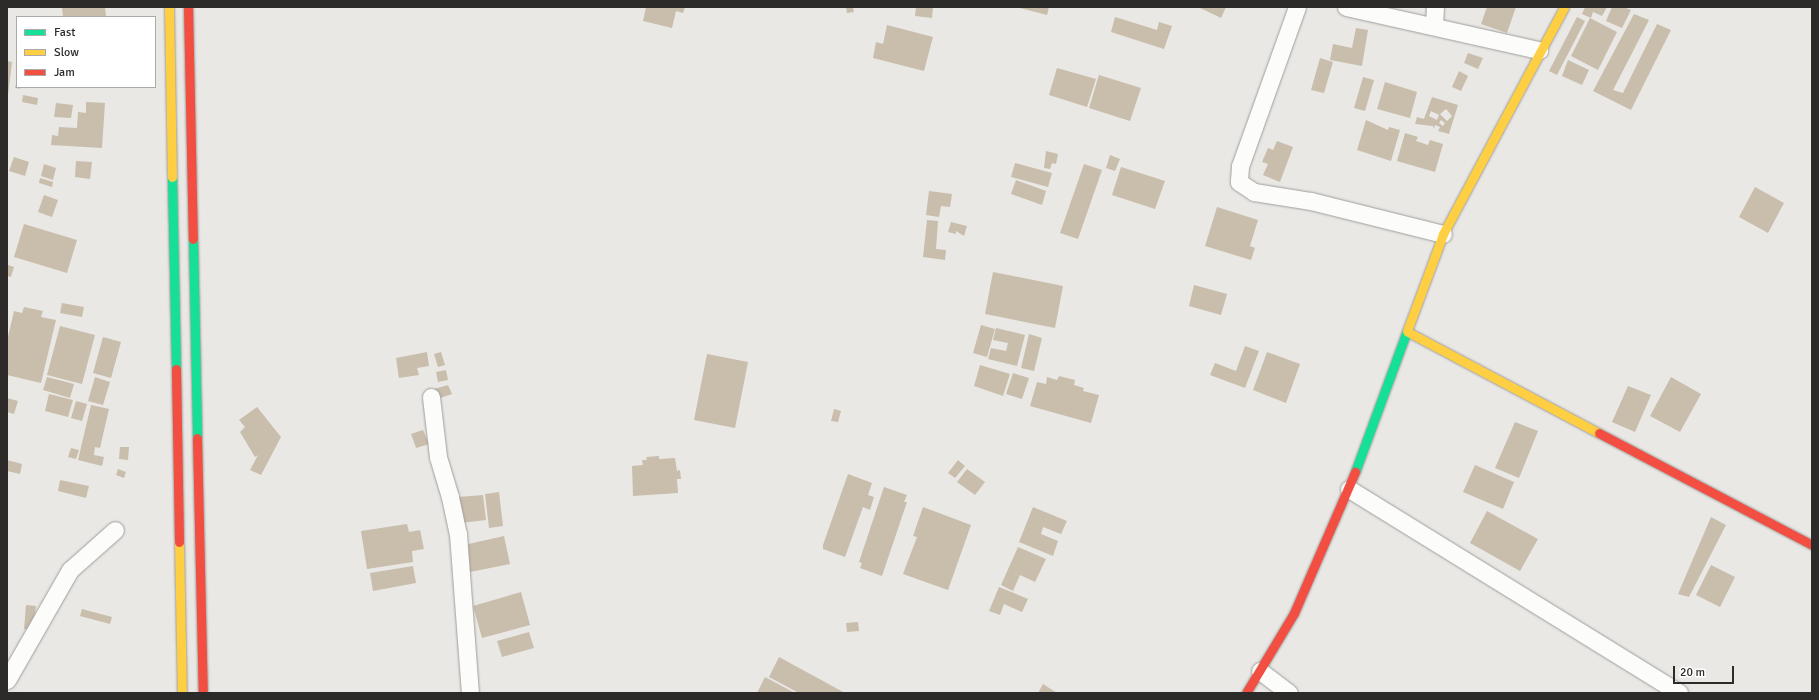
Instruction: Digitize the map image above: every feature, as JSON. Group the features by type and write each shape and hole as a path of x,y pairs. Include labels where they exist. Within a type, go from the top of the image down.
{"main road":[{"path":"169,7 182,693"},
{"path":"188,7 203,693"},
{"path":"1246,693 1294,613 1349,488 1408,332 1442,234 1539,50 1564,7"},
{"path":"1408,332 1812,545"}],"street":[{"path":"1297,7 1240,166 1239,182 1254,192 1311,201 1442,234"},
{"path":"1346,7 1434,25 1539,50"},
{"path":"1434,25 1435,7"},
{"path":"431,397 438,457 450,497 458,534 470,693"},
{"path":"1349,488 1679,693"},
{"path":"7,680 70,570 115,530"},
{"path":"1260,670 1288,693"}],"building":[{"path":"62,7 105,7 106,16 63,16"},
{"path":"646,7 685,7 683,13 676,11 672,28 643,21"},
{"path":"846,7 853,7 854,12 847,13"},
{"path":"916,7 933,7 932,18 915,16"},
{"path":"1016,7 1049,7 1047,15"},
{"path":"1198,7 1226,7 1221,18"},
{"path":"1487,7 1516,7 1507,33 1481,24"},
{"path":"1585,7 1607,7 1602,16 1593,12 1591,18 1582,14"},
{"path":"1612,7 1624,7 1631,10 1622,28 1606,21"},
{"path":"1634,14 1649,20 1613,90 1623,93 1657,24 1671,30 1631,110 1593,91"},
{"path":"1115,17 1157,30 1159,22 1172,26 1164,49 1111,32"},
{"path":"1577,17 1585,21 1557,75 1549,71"},
{"path":"1590,18 1617,32 1598,70 1571,56"},
{"path":"887,25 933,37 924,71 873,58 876,42 883,44"},
{"path":"1356,28 1368,30 1362,66 1330,60 1333,44 1352,48"},
{"path":"1468,53 1483,58 1478,69 1464,63"},
{"path":"1320,58 1333,62 1324,93 1311,90"},
{"path":"1568,60 1589,70 1582,85 1562,76"},
{"path":"7,61 12,62 8,95 7,95"},
{"path":"1057,68 1096,79 1087,107 1049,95"},
{"path":"1459,71 1468,76 1461,91 1452,87"},
{"path":"1099,75 1141,88 1130,121 1089,108"},
{"path":"1363,77 1374,80 1365,111 1354,108"},
{"path":"1385,82 1417,92 1410,118 1377,109"},
{"path":"23,95 38,98 37,105 22,102"},
{"path":"1432,97 1458,105 1449,134 1438,131 1440,127 1435,125 1434,129 1433,126 1415,124 1417,117 1424,119","holes":["1446,109 1452,116 1447,121 1440,114","1431,111 1439,115 1437,120 1429,116","1441,120 1445,123 1443,126 1439,123"]},
{"path":"86,102 105,103 102,148 51,145 52,135 58,136 59,127 77,128 78,112 86,113"},
{"path":"56,103 73,105 71,118 54,117"},
{"path":"1366,120 1388,130 1389,127 1400,130 1391,161 1357,150"},
{"path":"1405,133 1418,137 1416,141 1428,145 1430,140 1443,144 1435,172 1397,161"},
{"path":"1277,141 1293,147 1280,182 1263,175 1268,164 1262,162 1268,148 1273,150"},
{"path":"1046,151 1058,154 1056,164 1052,163 1050,169 1044,168"},
{"path":"1110,155 1120,159 1115,171 1106,168"},
{"path":"14,157 29,162 25,176 9,171"},
{"path":"76,161 92,162 90,179 75,177"},
{"path":"1015,163 1052,173 1048,187 1011,177"},
{"path":"44,164 56,168 53,180 41,176"},
{"path":"1084,164 1102,170 1078,239 1060,233"},
{"path":"1121,167 1165,181 1155,209 1112,195"},
{"path":"40,178 53,182 52,187 39,183"},
{"path":"1016,180 1046,191 1042,205 1011,194"},
{"path":"1755,187 1784,203 1768,233 1739,217"},
{"path":"929,191 952,194 950,207 941,206 939,217 926,215"},
{"path":"44,195 58,200 52,217 38,212"},
{"path":"1217,207 1258,220 1250,246 1255,248 1251,260 1205,246"},
{"path":"927,220 938,221 936,249 946,250 945,260 923,257"},
{"path":"951,222 967,226 964,236 956,231 956,234 948,232"},
{"path":"24,224 77,240 67,273 14,257"},
{"path":"8,265 14,267 11,277 7,276"},
{"path":"993,272 1063,286 1055,328 985,314"},
{"path":"1194,285 1227,294 1221,315 1189,306"},
{"path":"62,303 84,307 82,317 60,313"},
{"path":"24,307 43,311 41,317 56,320 41,383 7,375 7,341 14,311 22,313"},
{"path":"981,325 995,329 987,357 973,353"},
{"path":"60,326 95,335 82,384 47,375"},
{"path":"996,328 1025,335 1017,366 988,359 991,348 1006,351 1008,343 993,340"},
{"path":"1029,334 1042,338 1034,371 1021,368"},
{"path":"103,337 121,342 111,378 93,373"},
{"path":"1245,346 1259,351 1245,388 1210,375 1215,363 1236,371"},
{"path":"427,352 429,366 417,368 419,375 399,378 396,358"},
{"path":"441,352 445,365 438,367 434,354"},
{"path":"1267,352 1300,364 1286,403 1253,390"},
{"path":"707,354 748,362 735,428 694,420"},
{"path":"980,365 1010,374 1003,396 974,386"},
{"path":"446,370 448,380 438,382 436,372"},
{"path":"1013,373 1029,378 1022,399 1006,394"},
{"path":"1059,376 1075,380 1074,385 1084,388 1083,391 1099,395 1091,423 1030,406 1037,382 1046,384 1047,377 1057,380"},
{"path":"47,377 74,384 70,398 43,390"},
{"path":"95,377 110,382 103,405 88,401"},
{"path":"1671,377 1701,394 1680,432 1650,416"},
{"path":"448,385 452,394 437,399 434,389"},
{"path":"1628,386 1651,395 1635,432 1612,422"},
{"path":"49,394 73,400 68,417 45,411"},
{"path":"7,398 18,401 14,414 7,412"},
{"path":"76,401 87,404 82,421 71,418"},
{"path":"91,405 109,409 100,448 95,447 94,455 104,457 102,466 78,460"},
{"path":"257,407 281,437 261,475 250,470 258,455 255,457 240,432 245,427 239,420"},
{"path":"834,409 841,411 838,422 831,421"},
{"path":"1515,422 1538,431 1519,478 1495,468"},
{"path":"423,430 429,444 416,448 411,434"},
{"path":"120,447 129,447 128,460 119,459"},
{"path":"71,448 79,450 76,459 68,457"},
{"path":"659,456 659,459 675,458 677,471 680,470 681,479 677,479 678,493 633,496 632,466 643,465 642,460 647,460 646,457"},
{"path":"7,460 22,464 20,474 7,471"},
{"path":"958,460 965,466 955,478 948,473"},
{"path":"1475,465 1514,482 1503,509 1463,492"},
{"path":"118,469 126,472 124,478 116,475"},
{"path":"967,469 985,482 975,495 957,482"},
{"path":"848,474 872,483 868,495 874,497 870,510 863,507 845,557 823,549 823,545"},
{"path":"60,480 89,486 86,498 58,491"},
{"path":"884,487 907,495 904,502 907,502 882,576 860,568 862,563 859,562"},
{"path":"499,492 503,526 489,528 485,494"},
{"path":"483,495 486,520 461,523 458,497"},
{"path":"923,507 971,525 948,590 903,574 917,537 913,536"},
{"path":"1033,507 1067,521 1061,534 1043,527 1041,534 1058,541 1053,556 1019,542"},
{"path":"1487,511 1538,539 1520,571 1470,543"},
{"path":"1711,517 1726,525 1689,597 1678,594"},
{"path":"407,524 409,532 420,530 424,549 412,551 413,562 367,569 361,531"},
{"path":"504,536 510,564 470,572 464,545"},
{"path":"1018,547 1046,559 1035,582 1020,575 1013,591 1001,585"},
{"path":"1711,565 1735,577 1720,607 1696,595"},
{"path":"413,566 416,583 373,591 370,573"},
{"path":"999,587 1028,599 1022,612 1004,604 1000,615 989,611"},
{"path":"521,592 530,625 482,638 473,606"},
{"path":"26,605 36,606 33,630 24,629"},
{"path":"82,609 112,617 110,624 80,616"},
{"path":"858,622 859,631 847,632 846,623"},
{"path":"529,632 534,648 502,657 497,641"},
{"path":"779,657 845,693 799,693 769,677"},
{"path":"765,677 795,693 757,693"},
{"path":"1043,684 1057,693 1038,693"}],"traffic: fast":[{"path":"172,177 176,369"},
{"path":"193,239 197,438"},
{"path":"1355,472 1407,331"}],"traffic: slow":[{"path":"169,7 172,177"},
{"path":"1407,331 1443,234 1564,7"},
{"path":"1408,332 1599,433"},
{"path":"179,542 182,693"}],"traffic: jam":[{"path":"188,7 193,239"},
{"path":"176,369 179,542"},
{"path":"1599,433 1812,545"},
{"path":"197,438 203,693"},
{"path":"1246,693 1294,613 1355,472"}]}
